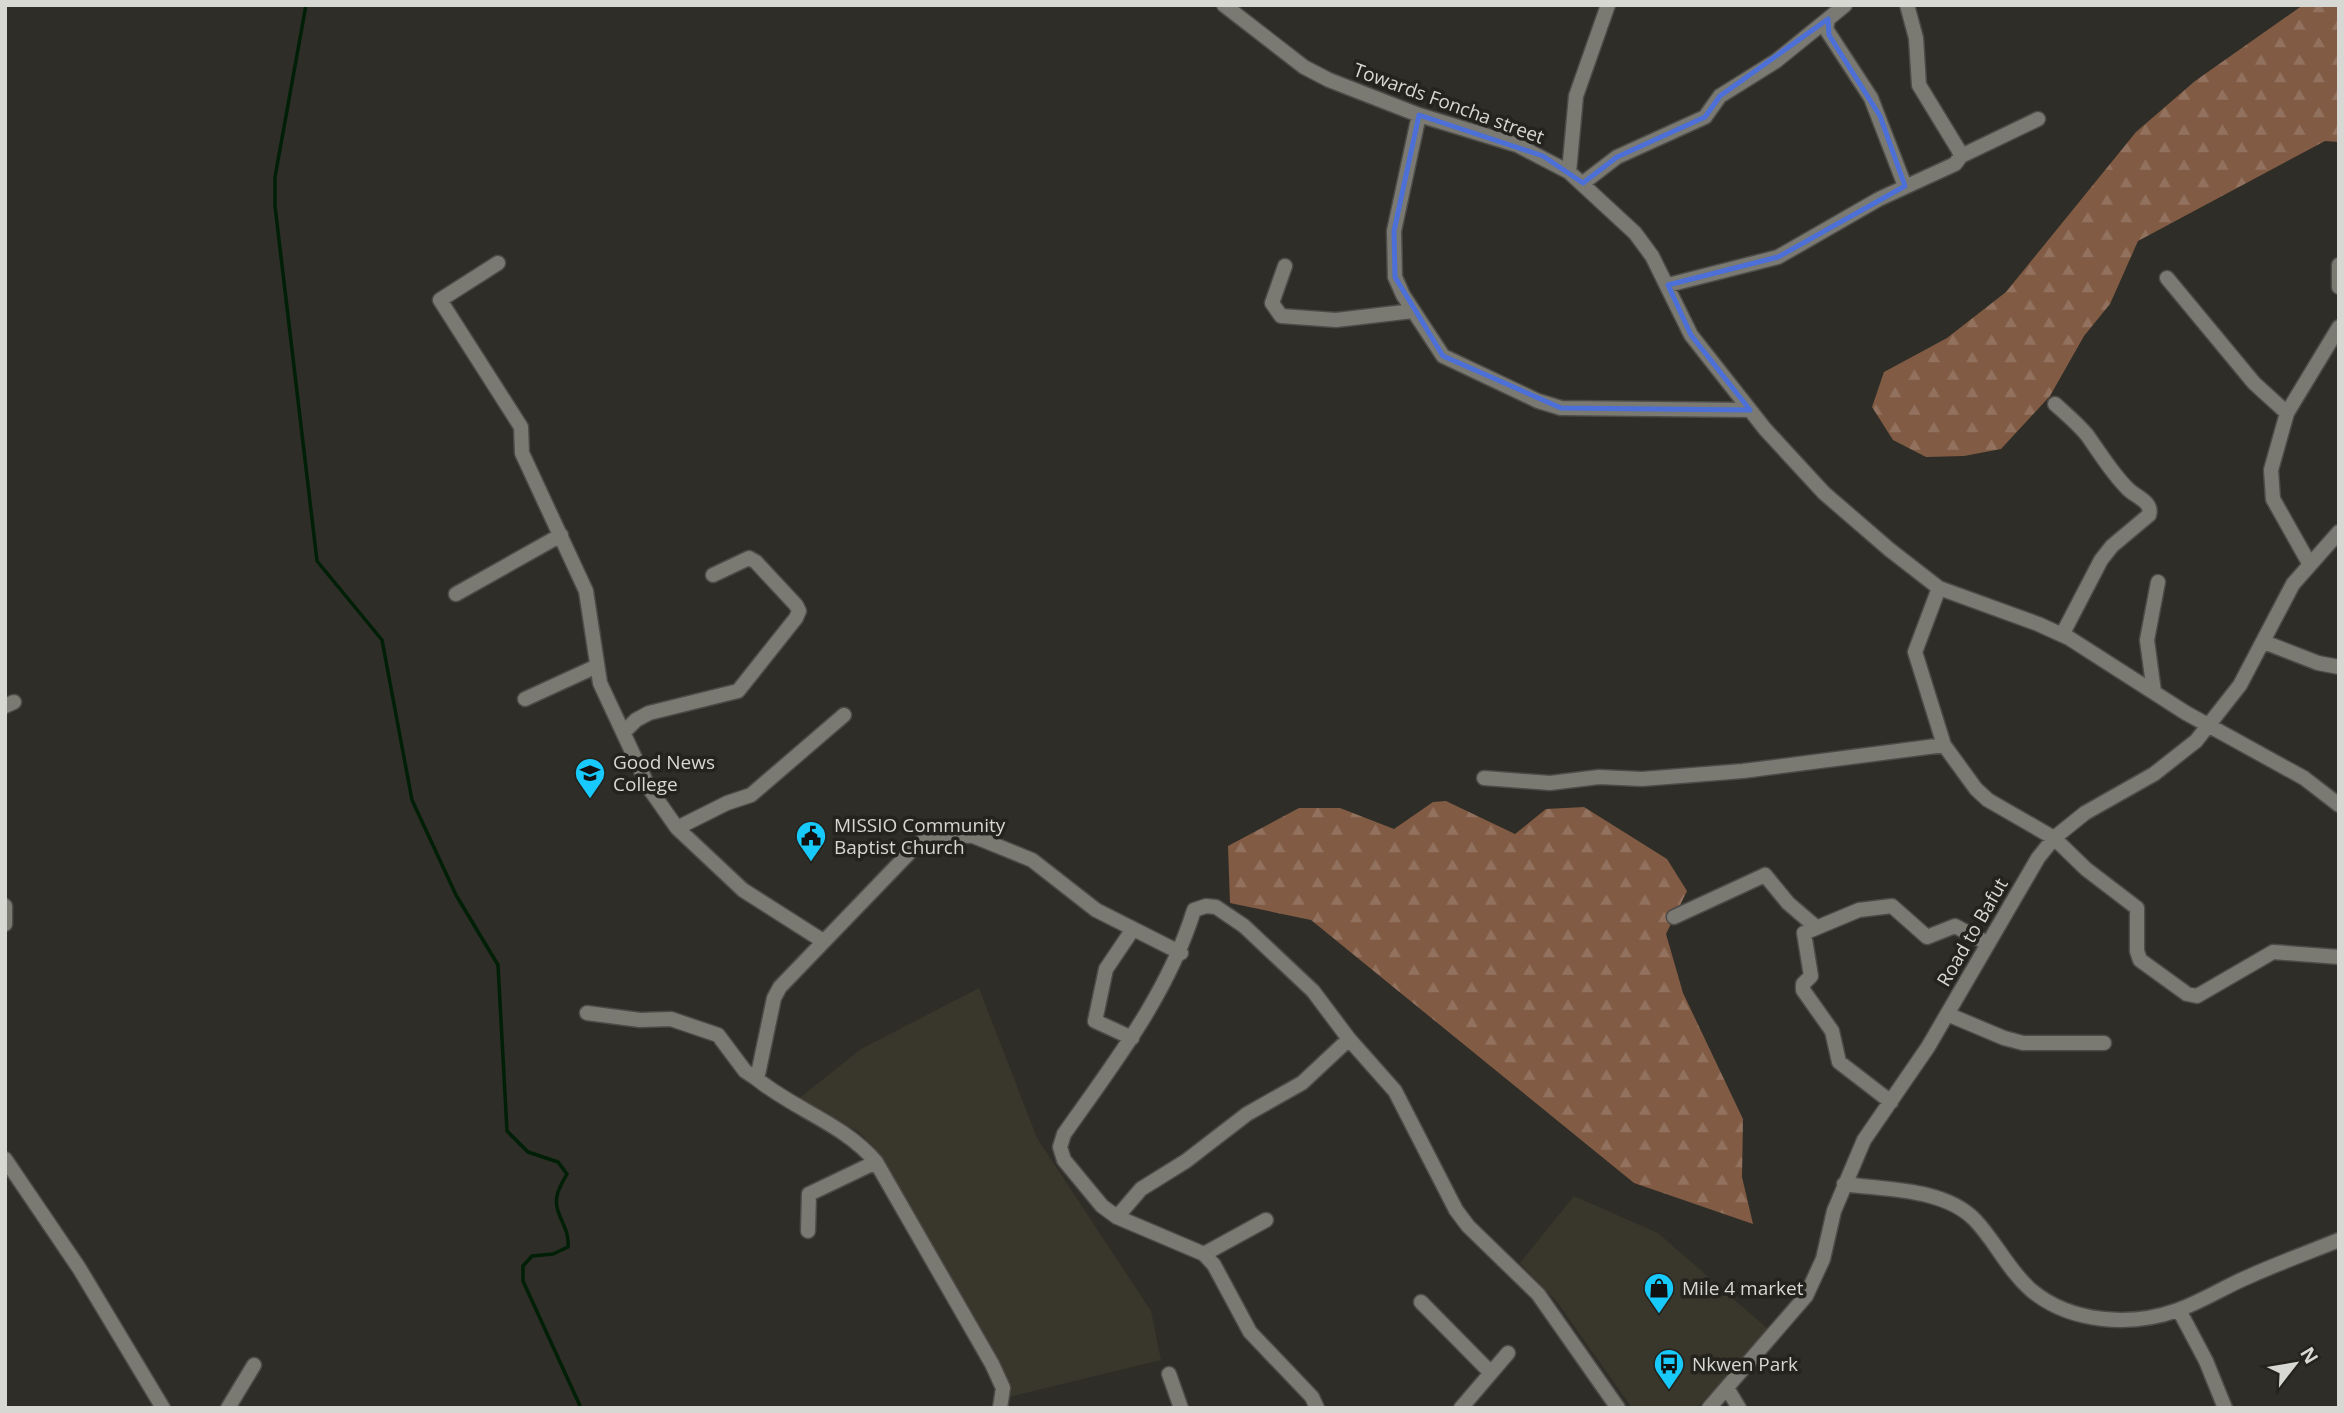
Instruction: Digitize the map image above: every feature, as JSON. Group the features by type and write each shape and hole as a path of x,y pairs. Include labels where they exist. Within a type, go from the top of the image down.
{"street":[{"name":"Towards Foncha street","path":"1224,5 1304,67 1419,115 1517,145 1569,172 1635,233 1668,285 1691,335 1750,410 1824,493 1939,588 2062,635 2186,713 2211,724 2304,778 2339,805"},
{"path":"1569,172 1576,96 1608,5"},
{"path":"1583,183 1617,157 1705,117 1720,96 1776,61 1845,5"},
{"path":"1906,5 1916,38 1919,85 1961,156"},
{"path":"1828,19 1829,35 1880,116 1905,186"},
{"path":"1419,115 1394,231 1395,277 1413,311 1443,356 1538,401 1561,408 1623,411 1750,410"},
{"path":"1668,285 1778,257 1905,186 1955,164 1961,156 2038,119"},
{"path":"498,263 440,300 522,427 522,453 590,602 597,666 605,695 625,731 649,788 677,828 752,897 823,941"},
{"path":"2339,265 2339,286"},
{"path":"1285,266 1272,303 1281,316 1336,320 1413,311"},
{"path":"2166,278 2254,383 2287,413"},
{"path":"2309,563 2279,511 2270,483 2287,413 2339,327"},
{"path":"2056,404 2085,433 2103,461 2129,491 2149,505 2151,510 2149,515 2112,546 2101,560 2062,635"},
{"name":"Road to Bafut","path":"1710,1408 1806,1296 1825,1254 1829,1225 1844,1184 1864,1140 1947,1014 2019,887 2054,838 2085,813 2154,774 2196,741 2229,702 2264,642 2293,584 2339,532"},
{"path":"456,594 561,535"},
{"path":"625,731 636,720 649,713 738,691 796,618 799,611 796,605 756,562 743,559 713,575"},
{"path":"2154,692 2147,640 2158,582"},
{"path":"1939,588 1915,652 1916,664 1930,694 1944,745 1976,789 1988,800 2054,838 2086,869 2137,908 2137,951 2140,960 2187,994 2203,993 2273,952 2339,957"},
{"path":"2264,642 2318,663 2339,667"},
{"path":"525,699 597,666"},
{"path":"2186,713 2196,741"},
{"path":"677,828 727,803 751,795 844,715"},
{"path":"1485,778 1550,783 1599,777 1642,779 1744,771 1944,745"},
{"path":"757,1079 774,998 823,941 924,839 955,834 1000,845 1032,860 1096,910 1181,953"},
{"path":"1674,917 1765,874 1788,903 1816,927"},
{"path":"5,906 5,924"},
{"path":"1317,1408 1312,1397 1250,1332 1214,1265 1203,1254 1116,1217 1102,1206 1074,1175 1063,1160 1060,1147 1064,1134 1132,1038 1181,953 1194,910 1206,906 1216,908 1244,926 1314,991 1349,1039 1395,1091 1456,1210 1468,1226 1538,1294 1618,1408"},
{"path":"1891,1102 1839,1062 1832,1031 1803,990 1803,984 1811,976 1804,933 1859,910 1892,906 1927,937 1955,926 1987,943"},
{"path":"1132,1038 1095,1021 1106,969 1133,929"},
{"path":"587,1013 640,1020 671,1019 718,1035 745,1071 774,1093 855,1140 876,1162 992,1364 1003,1388 1000,1408"},
{"path":"1947,1014 2004,1038 2023,1043 2104,1043"},
{"path":"1116,1217 1141,1189 1186,1161 1247,1114 1302,1083 1349,1039"},
{"path":"5,1159 79,1268 163,1408"},
{"path":"807,1231 809,1194 876,1162"},
{"path":"1844,1184 1946,1200 1960,1208 1987,1235 2016,1277 2054,1307 2098,1318 2132,1318 2179,1310 2249,1276 2339,1240"},
{"path":"1203,1254 1266,1220"},
{"path":"1421,1302 1489,1371"},
{"path":"2179,1310 2206,1361 2225,1408"},
{"path":"1461,1408 1489,1371 1508,1353"},
{"path":"228,1408 254,1365"},
{"path":"1169,1374 1181,1408"},
{"path":"1727,1388 1739,1408"}],"highlighted area":[{"path":"1828,19 1829,35 1880,116 1905,186 1778,257 1668,285 1691,335 1750,410 1561,408 1443,356 1395,277 1394,231 1419,115 1543,156 1583,183 1617,157 1705,117 1720,96"}],"shaded area":[{"path":"979,988 1037,1138 1151,1311 1161,1360 1009,1397 876,1149 858,1131 797,1100 861,1049"},
{"name":"Mile 4 market","path":"1574,1196 1658,1233 1768,1329 1697,1408 1632,1408 1557,1302 1520,1263"}],"green space":[{"path":"2303,5 2339,5 2339,142 2325,141 2138,241 2110,304 2084,336 2050,396 2001,449 1964,456 1926,457 1893,440 1872,407 1884,372 1947,338 2006,292 2136,132 2195,81"},
{"path":"1446,801 1515,834 1546,809 1584,807 1667,859 1687,891 1666,934 1683,993 1743,1119 1742,1177 1753,1224 1634,1183 1311,920 1230,903 1228,846 1299,808 1340,808 1394,829 1433,802"}],"waterway":[{"path":"306,5 275,177 275,206 317,561 382,640 412,800 456,895 498,965 507,1131 528,1152 558,1162 567,1174 558,1191 556,1202 567,1233 568,1247 553,1254 532,1256 523,1266 523,1281 581,1408"}],"place":[{"name":"Good News College","path":"590,800"},
{"name":"MISSIO Community Baptist Church","path":"811,863"},
{"name":"Mile 4 market","path":"1659,1315"},
{"name":"Nkwen Park","path":"1669,1391"}]}
